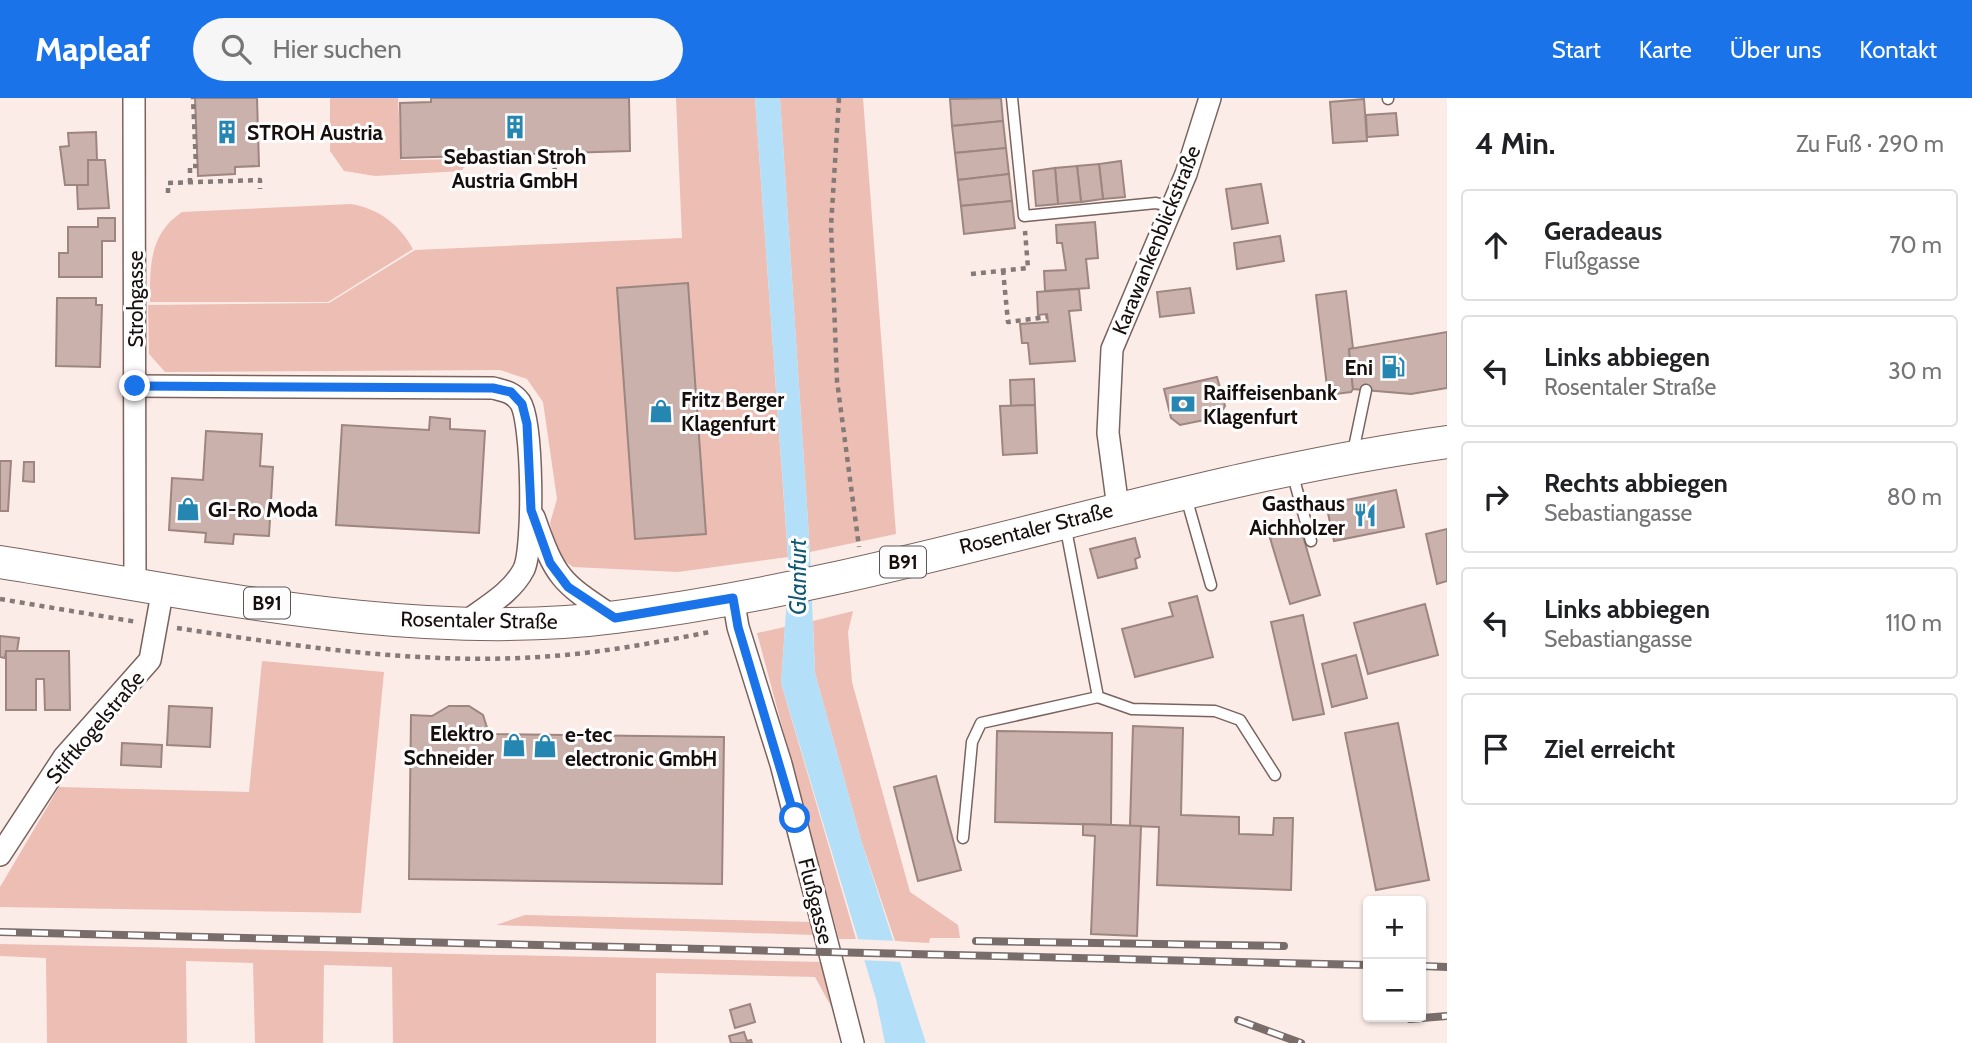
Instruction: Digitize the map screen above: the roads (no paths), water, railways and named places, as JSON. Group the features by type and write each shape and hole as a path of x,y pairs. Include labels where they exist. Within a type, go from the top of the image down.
{"main road":[{"name":"Rosentaler Straße","path":"0,562 371,617 464,622 552,622 615,618 841,577 1118,508 1292,469 1447,442"}],"street":[{"name":"Strohgasse","path":"134,98 135,386 149,586"},
{"name":"Karawankenblickstraße","path":"1118,508 1108,433 1112,349 1172,207 1210,98"},
{"path":"135,386 493,388 511,392 522,404 527,424 531,510 526,566 513,586 464,622"},
{"path":"531,510 550,563 568,587 615,618"},
{"name":"Stiftkogelstraße","path":"0,855 64,757 150,660 149,586"},
{"name":"Flußgasse","path":"743,596 738,627 781,764 853,1043"}],"lane":[{"path":"1012,98 1024,216 1156,203 1172,207"},
{"path":"1352,458 1366,390"},
{"path":"1292,469 1311,541"},
{"path":"1185,493 1211,585"},
{"path":"1065,521 1098,697"},
{"path":"963,838 972,742 981,723 1098,697 1132,709 1215,711 1240,720 1275,775"}],"water":[{"name":"Glanfurt","path":"755,98 780,98 810,552 815,673 861,840 926,1043 885,1043 876,999 781,683 789,569"}],"railway":[{"path":"0,932 1363,965"},
{"path":"976,941 1284,946"},
{"path":"1426,966 1447,967"},
{"path":"1426,1018 1447,1016"},
{"path":"1238,1020 1301,1043"}],"place":[{"name":"Sebastian Stroh Austria GmbH","path":"515,127"},
{"name":"STROH Austria","path":"227,132"},
{"name":"Eni","path":"1393,367"},
{"name":"Raiffeisenbank Klagenfurt","path":"1183,404"},
{"name":"Fritz Berger Klagenfurt","path":"661,411"},
{"name":"GI-Ro Moda","path":"188,509"},
{"name":"Gasthaus Aichholzer","path":"1365,515"},
{"name":"Elektro Schneider","path":"514,745"},
{"name":"e-tec electronic GmbH","path":"545,746"}]}
